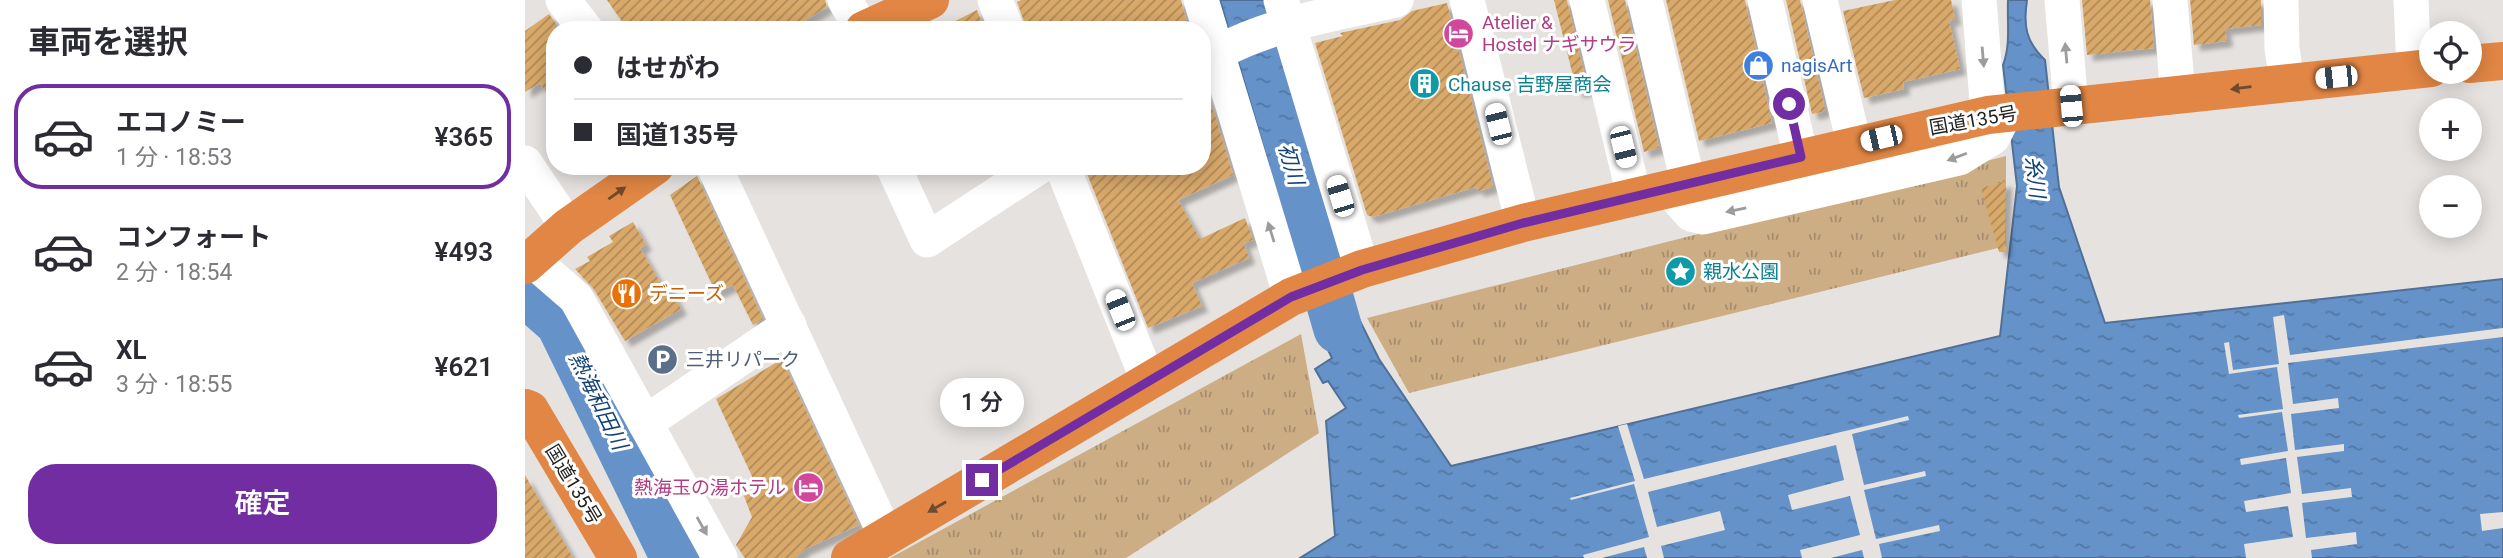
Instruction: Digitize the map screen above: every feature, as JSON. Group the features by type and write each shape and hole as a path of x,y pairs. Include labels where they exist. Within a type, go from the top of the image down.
{"highway":[{"path":"883,21 930,0"},
{"path":"2482,63 2503,61"},
{"name":"国道135号","path":"850,558 1291,297 1362,270 1523,223 1854,144 2000,113 2419,69"},
{"path":"528,262 568,227 642,175"},
{"name":"国道135号","path":"527,406 618,558"}],"street":[{"path":"563,0 579,21"},
{"path":"845,0 858,21"},
{"path":"995,0 1003,21"},
{"path":"1201,0 1207,21"},
{"path":"1291,297 1215,53 1285,13 1396,0"},
{"path":"1467,0 1523,223"},
{"path":"1587,0 1663,189 1691,214 1703,217 1959,158 1993,137 2000,113 1979,0"},
{"path":"1644,0 1663,189"},
{"path":"2062,0 2064,106"},
{"path":"2170,0 2178,96"},
{"path":"2281,0 2281,48 2287,82"},
{"path":"2411,0 2419,50"},
{"path":"1801,157 1768,14 1822,8 1854,144"},
{"path":"1285,13 1362,270"},
{"path":"525,163 568,227"},
{"path":"718,175 886,536"},
{"path":"897,175 927,240 1026,175"},
{"path":"1066,175 1149,383"},
{"path":"528,262 576,298 720,558"},
{"path":"645,423 789,325"}],"green space":[{"path":"2006,156 2006,246 1409,393 1367,318"},
{"path":"1301,334 1319,433 1126,558 890,558"}],"water":[{"path":"1220,0 1267,0 1335,228 1292,244"},
{"name":"糸川","path":"2008,0 2027,0 2027,33 2045,60 2059,187 2105,323 2503,279 2503,558 1300,558 1335,536 1326,421 1346,408 1328,381 1323,383 1315,369 1332,358 1317,328 1356,313 1379,359 1451,466 2000,336 2017,186 2003,65 2008,41"}],"pier":[{"path":"2284,315 2290,355 2503,328 2503,337 2288,363 2293,404 2338,398 2339,408 2291,414 2295,450 2344,444 2344,451 2297,457 2302,494 2351,488 2352,497 2302,503 2306,538 2356,532 2357,544 2311,550 2312,558 2246,558 2244,544 2293,537 2288,506 2246,512 2244,501 2291,493 2286,458 2241,465 2240,459 2288,451 2282,412 2239,418 2238,415 2283,409 2277,367 2229,374 2224,343 2229,342 2233,370 2279,364 2273,317"},
{"path":"1908,416 1909,420 1852,434 1864,485 1925,471 1926,476 1864,490 1876,539 1939,525 1940,531 1879,544 1882,558 1864,558 1862,550 1831,558 1802,558 1800,550 1860,535 1850,496 1792,510 1788,495 1844,480 1836,445 1648,492 1657,527 1720,511 1725,530 1661,546 1664,558 1647,558 1644,547 1602,558 1584,558 1583,555 1649,537 1634,484 1571,500 1570,498 1635,481 1618,426 1627,424 1644,479"},
{"path":"2503,512 2503,528 2482,531 2480,514"}],"building":[{"path":"607,0 825,0 827,7 804,21 622,21"},
{"path":"1181,0 1187,21 1024,21 1017,2"},
{"path":"1554,0 1567,0 1588,90 1577,92"},
{"path":"1608,0 1625,0 1659,148 1644,152"},
{"path":"1666,0 1745,0 1772,123 1699,141"},
{"path":"1786,0 1800,0 1825,109 1822,112 1812,114"},
{"path":"1895,0 1951,0 1955,19 1949,21 1960,69 1903,82 1904,89 1864,98 1843,11"},
{"path":"2082,0 2150,0 2154,48 2087,55"},
{"path":"2190,0 2261,0 2261,25 2225,29 2227,41 2194,45"},
{"path":"1447,3 1493,187 1478,191 1476,187 1373,217 1367,215 1315,43 1343,36 1340,33 1400,20 1412,11"},
{"path":"977,10 981,21 956,21"},
{"path":"549,14 554,21 546,21 546,92 540,83 525,92 525,31"},
{"path":"1211,106 1233,175 1178,200 1200,239 1245,218 1253,240 1244,243 1249,258 1192,283 1202,306 1148,328 1088,175 1211,175"},
{"path":"697,176 763,319 753,325 733,285 716,293 670,195"},
{"path":"2006,181 2005,252 1999,252 1981,188"},
{"path":"633,222 646,245 640,248 662,286 667,283 681,309 625,341 593,288 575,269 590,261 587,257 613,242 609,236"},
{"name":"熱海玉の湯ホテル","path":"782,359 859,525 805,549 795,558 745,558 736,545 752,517 744,496 758,489 716,399"},
{"path":"525,475 573,558 525,558"}],"waterway":[{"name":"初川","path":"1293,173 1338,329"},
{"name":"熱海和田川","path":"525,292 560,323 675,558"}],"place":[{"name":"Atelier & Hostel ナギサウラ","path":"1459,33"},
{"name":"nagisArt","path":"1758,65"},
{"name":"Chause 吉野屋商会","path":"1425,84"},
{"name":"親水公園","path":"1680,271"},
{"name":"デニーズ","path":"626,293"},
{"name":"三井リパーク","path":"663,359"},
{"name":"熱海玉の湯ホテル","path":"809,487"}],"route":[{"path":"982,480 1291,297 1362,270 1523,223 1801,157 1789,104"}]}
